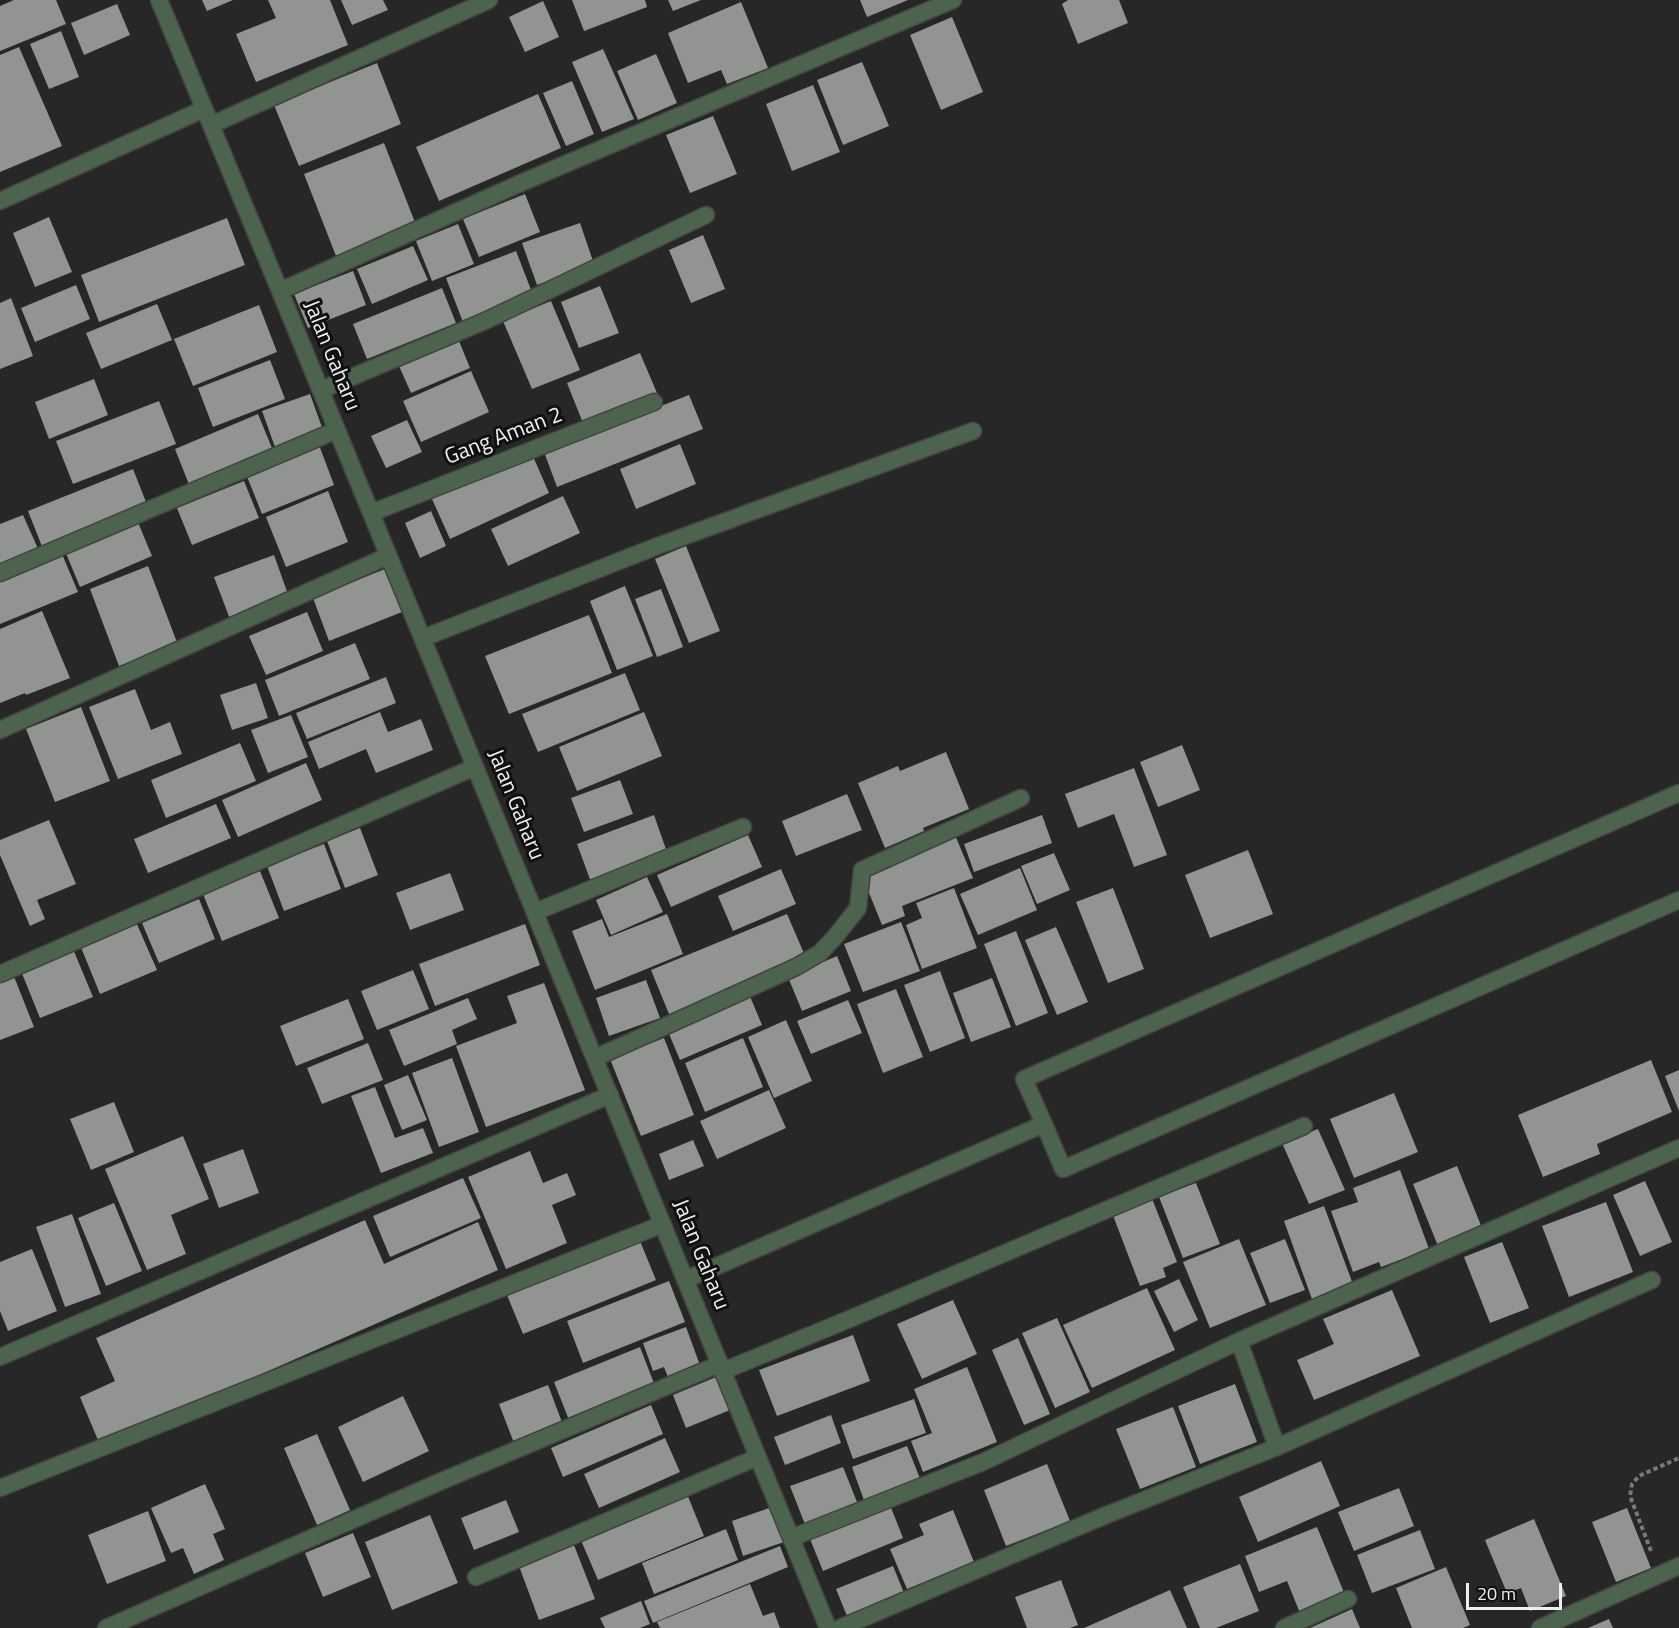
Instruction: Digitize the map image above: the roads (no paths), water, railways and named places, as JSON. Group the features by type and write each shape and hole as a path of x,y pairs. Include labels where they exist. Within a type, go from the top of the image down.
{"street":[{"name":"Jalan Gaharu","path":"159,0 828,1628"},
{"path":"211,125 489,0"},
{"path":"280,291 523,182 953,0"},
{"path":"0,201 204,109"},
{"path":"321,390 485,321 706,215"},
{"name":"Gang Aman 2","path":"371,513 654,402"},
{"path":"0,573 337,430"},
{"path":"423,638 655,547 973,431"},
{"path":"0,730 388,556"},
{"path":"0,974 475,767"},
{"path":"1679,793 1024,1079 1063,1169 1679,900"},
{"path":"595,1058 796,967 820,953 836,937 858,908 862,870 1021,798"},
{"path":"535,912 743,827"},
{"path":"0,1357 610,1095"},
{"path":"686,1280 1044,1124"},
{"path":"106,1628 437,1483 721,1368 862,1314 1304,1126"},
{"path":"791,1538 983,1462 1239,1341 1679,1148"},
{"path":"0,1488 663,1224"},
{"path":"840,1628 1104,1516 1277,1447 1652,1280"},
{"path":"1239,1341 1277,1447"},
{"path":"476,1577 758,1457"},
{"path":"1540,1628 1679,1566"},
{"path":"1284,1628 1348,1599"}]}
